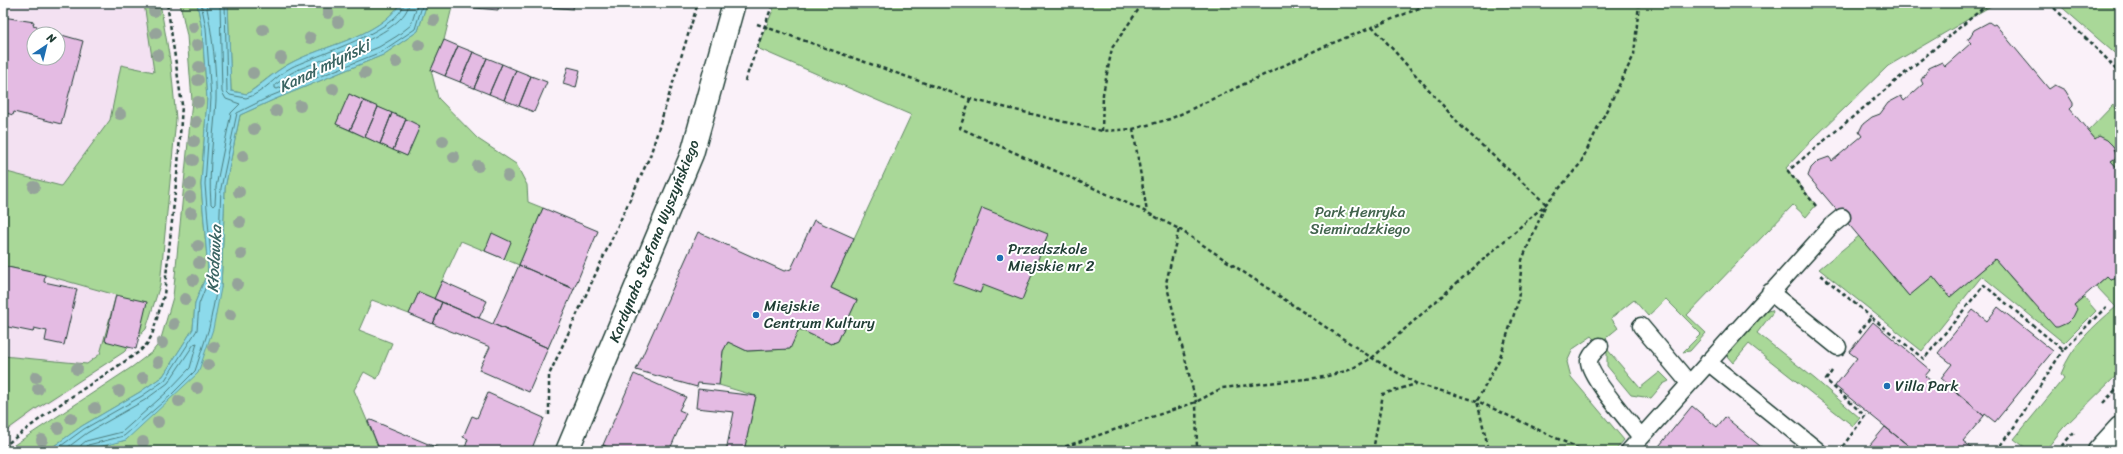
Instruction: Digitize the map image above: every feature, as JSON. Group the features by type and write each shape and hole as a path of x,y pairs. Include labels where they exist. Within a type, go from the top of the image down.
{"main road":[{"name":"Kardynała Stefana Wyszyńskiego","path":"567,451 603,370 692,154 732,9"},
{"path":"2099,451 2120,428"}],"lane":[{"path":"1629,451 1770,292 1837,221"},
{"path":"1770,292 1838,347"},
{"path":"1641,326 1689,383"},
{"path":"1600,346 1592,354 1589,362 1592,375 1641,437"},
{"path":"1708,362 1818,451"}],"path":[{"path":"3,447 53,410 139,352 147,344 159,316 164,295 172,229 182,105 168,3"},
{"path":"549,418 549,375 650,156 698,3"},
{"path":"1102,131 1103,94 1112,48 1143,3"},
{"path":"732,9 970,98 1102,131 1133,129 1170,119 1372,26 1432,3"},
{"path":"1052,451 1196,402 1222,388 1324,377 1349,370 1372,358 1546,204 1580,164 1634,56 1639,3"},
{"path":"1837,221 1788,171 1989,3"},
{"path":"2049,3 2108,60 2120,74"},
{"path":"1372,26 1463,128 1546,204"},
{"path":"970,98 960,128 1179,229 1372,358 1417,384 1477,401 1584,451"},
{"path":"1133,129 1147,213"},
{"path":"1489,451 1477,401 1499,360 1518,302 1522,260 1546,204"},
{"path":"1179,229 1166,283 1196,402 1197,451"},
{"path":"1820,274 1924,359 1984,285 2063,350"},
{"path":"1996,451 2014,427 2063,350 2106,308"},
{"path":"1857,335 1871,317"},
{"path":"1835,367 1826,380 1865,416 1839,451"},
{"path":"1373,451 1383,394 1417,384"}],"shaded area":[{"path":"3,3 160,3 171,66 176,119 160,285 147,303 136,349 124,352 3,434"}],"green space":[{"path":"144,3 160,3 171,66 176,119 160,285 146,329 124,352 36,409 3,433 3,356 87,364 100,354 116,295 45,275 3,266 3,171 61,186 110,120 121,65 154,72"},
{"path":"180,3 197,3 202,29 207,99 201,185 208,271 195,303 193,329 163,376 140,392 82,426 47,451 5,451 132,367 152,352 160,342 173,297 192,101 187,36"},
{"path":"228,3 401,3 378,25 349,40 303,57 283,67 247,94 231,91"},
{"path":"427,3 453,3 444,40 431,70 438,98 478,139 516,164 527,185 528,202 543,208 519,265 461,241 434,299 419,292 409,314 372,300 359,330 392,343 377,379 364,372 354,390 380,451 84,451 126,440 221,288 225,188 240,115 383,55 418,31","holes":["349,94 420,126 407,156 336,124"]},
{"name":"Park Henryka Siemiradzkiego","path":"776,3 1996,3 1888,66 1812,140 1786,168 1816,205 1806,217 1793,205 1687,315 1706,333 1690,351 1683,352 1701,334 1666,299 1648,316 1634,300 1611,318 1618,328 1601,342 1640,388 1660,372 1669,381 1663,384 1651,398 1631,395 1607,366 1607,353 1592,336 1573,349 1567,362 1571,377 1624,440 1615,451 744,451 756,396 719,385 723,351 728,342 747,351 789,349 799,329 831,344 838,341 857,300 831,288 911,115 757,48"},
{"path":"2057,3 2120,3 2120,58"},
{"path":"2113,105 2120,116 2120,171 2111,161 2117,157 2113,146 2095,139 2088,131"},
{"path":"1859,236 1909,296 1933,276 1950,297 1995,259 2032,302 2074,305 2084,297 2096,311 2064,343 1982,276 1922,351 1819,269"},
{"path":"2107,276 2111,280 2120,277 2120,372 2063,428 2045,451 2030,451 2014,439 2064,378 2061,374 2077,345 2091,329 2116,307 2096,286"},
{"path":"1772,310 1773,312 1757,333 1815,379 1860,418 1853,426 1749,344 1733,363 1727,356 1729,351 1767,311"}],"water":[{"path":"197,3 228,3 231,91 247,94 289,64 303,57 349,40 378,25 401,3 427,3 418,31 383,55 240,115 225,188 221,288 213,329 198,373 126,440 84,451 47,451 82,426 140,392 163,376 193,329 195,303 208,271 201,185 207,99 202,29"}],"building":[{"path":"453,3 499,3 498,10 452,6"},
{"path":"499,3 574,3 573,9"},
{"path":"3,17 34,22 33,25 37,26 26,26 26,66 66,66 66,36 83,41 61,124 14,112 13,115 3,112"},
{"path":"1989,22 1993,25 1995,24 2049,89 2055,85 2065,90 2073,103 2073,106 2070,109 2095,139 2099,136 2107,140 2113,146 2117,157 2111,161 2120,171 2120,277 2111,280 2107,276 2074,305 2077,309 2073,317 2067,323 2058,327 2055,327 1995,259 1950,297 1933,276 1909,296 1808,176 1811,168 1818,161 1829,157 1832,161 1862,136 1859,132 1863,124 1872,117 1880,114 1888,103 1901,96 1904,101 1923,84 1921,80 1929,68 1942,62 1945,66 1971,43 1968,40 1974,30"},
{"path":"444,40 458,46 445,76 431,70"},
{"path":"458,46 473,52 460,82 445,76"},
{"path":"473,52 487,58 474,88 460,82"},
{"path":"487,58 502,64 489,94 474,88"},
{"path":"502,64 516,70 504,100 489,94"},
{"path":"568,67 580,70 576,88 563,84"},
{"path":"516,70 531,76 519,106 504,100"},
{"path":"531,76 547,82 534,112 519,106"},
{"path":"349,94 364,101 350,130 336,124"},
{"path":"364,101 378,107 365,137 350,130"},
{"path":"378,107 392,113 380,144 365,137"},
{"path":"392,113 406,119 393,150 380,144"},
{"path":"406,119 420,126 407,156 393,150"},
{"path":"543,208 598,231 574,289 519,265"},
{"name":"Przedszkole Miejskie nr 2","path":"982,208 1048,234 1022,300 983,285 980,293 953,283"},
{"name":"Miejskie Centrum Kultury","path":"814,220 854,238 831,288 857,300 838,341 831,344 799,329 790,349 747,351 728,342 723,351 719,385 698,383 697,387 636,370 698,232 784,271 791,269"},
{"path":"492,233 511,242 504,259 485,251"},
{"path":"519,265 574,289 548,348 493,324"},
{"path":"3,266 45,275 44,282 77,289 64,345 45,341 47,331 34,328 33,332 3,326"},
{"path":"442,281 487,301 479,318 434,299"},
{"path":"419,292 442,302 433,324 409,314"},
{"path":"116,295 147,302 136,349 105,341"},
{"path":"442,302 548,348 529,392 479,370 490,347 433,324"},
{"path":"1998,307 2053,351 1995,422 1985,414 1984,416 1941,378 1952,364 1938,353 1973,310 1987,321"},
{"name":"Villa Park","path":"1873,322 1930,370 1925,376 1946,393 1950,387 1984,416 1963,441 1971,447 1968,451 1915,451 1835,386 1857,358 1849,352"},
{"path":"634,374 686,397 679,410 686,413 670,449 662,446 660,451 616,451 603,445"},
{"path":"698,389 756,396 744,451 726,451 734,412 696,408"},
{"path":"488,393 544,418 531,451 464,451 468,439 463,437 472,416 477,418"},
{"path":"1692,406 1717,427 1725,417 1766,451 1655,451"},
{"path":"371,420 433,446 431,451 380,451 368,421"},
{"path":"1885,427 1915,451 1865,451"},
{"path":"603,445 616,451 600,451"},
{"path":"433,446 446,451 431,451"}],"place":[{"name":"Przedszkole Miejskie nr 2","path":"1000,258"},
{"name":"Miejskie Centrum Kultury","path":"756,315"},
{"name":"Villa Park","path":"1887,386"}],"water label":[{"name":"Kanał młyński","path":"324,66"},
{"name":"Kłodawka","path":"214,259"}]}
